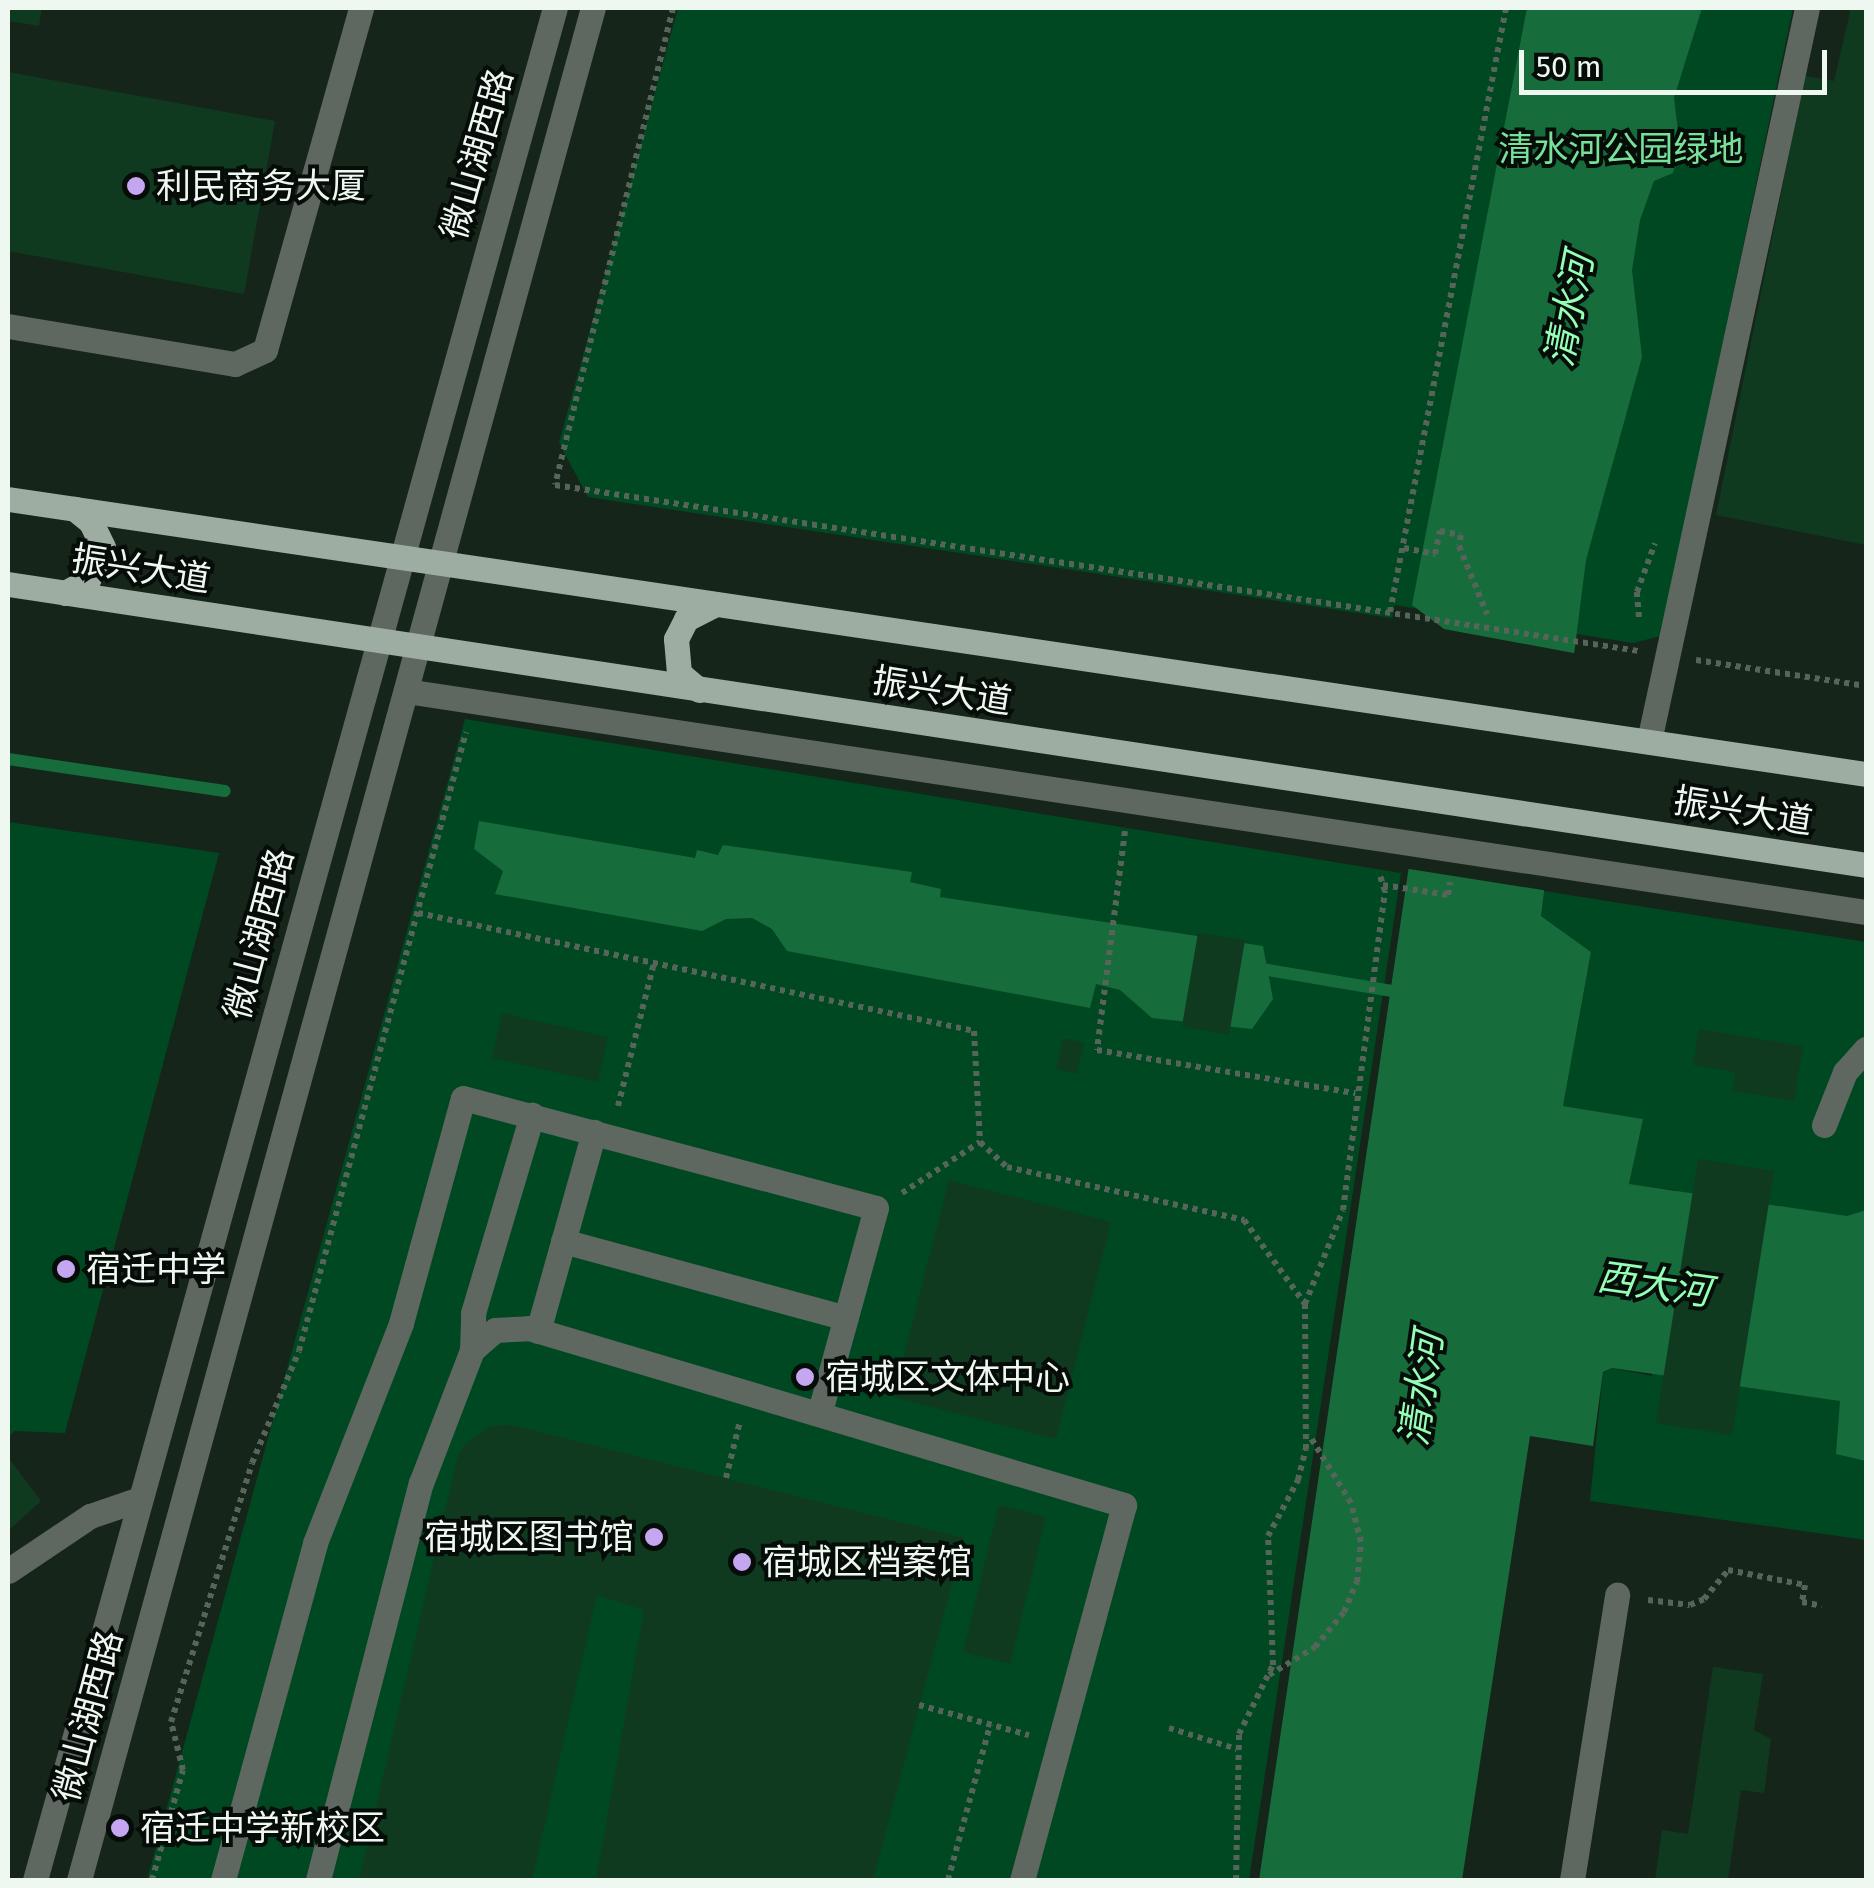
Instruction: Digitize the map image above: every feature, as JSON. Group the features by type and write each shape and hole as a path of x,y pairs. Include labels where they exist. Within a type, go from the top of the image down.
{"main road":[{"name":"振兴大道","path":"8,499 1866,774"},
{"path":"65,593 88,580 103,547 91,522 75,510"},
{"name":"振兴大道","path":"8,584 1866,865"},
{"path":"698,690 679,673 676,640 686,619 715,604"}],"street":[{"path":"8,326 235,364 264,350 361,8"},
{"name":"微山湖西路","path":"35,1880 552,8"},
{"name":"微山湖西路","path":"80,1880 593,8"},
{"path":"1649,741 1807,8"},
{"path":"406,690 1866,912"},
{"path":"1824,1125 1845,1072 1866,1049"},
{"path":"223,1880 316,1544 401,1323 463,1098 876,1208 820,1412"},
{"path":"318,1880 422,1483 472,1350 474,1313 532,1115"},
{"path":"538,1330 563,1242 602,1134"},
{"path":"563,1242 846,1318"},
{"path":"472,1350 495,1330 538,1330 1124,1506 1022,1880"},
{"path":"8,1571 90,1516 140,1499"},
{"path":"1572,1880 1617,1595"}],"path":[{"path":"674,8 555,485 1866,686"},
{"path":"1390,612 1506,8"},
{"path":"1404,548 1435,554 1440,530 1461,534 1458,546 1487,614"},
{"path":"152,1880 183,1770 171,1722 252,1463 298,1351 474,701"},
{"path":"1130,800 1097,1050 1355,1093"},
{"path":"1236,1880 1237,1748 1268,1676 1274,1644 1268,1536 1298,1480 1307,1432 1305,1304 1343,1210 1374,968 1383,885 1369,836"},
{"path":"1383,885 1448,895 1450,882"},
{"path":"418,913 974,1031 980,1142 1008,1166 1244,1220 1305,1304"},
{"path":"602,1134 654,963"},
{"path":"876,1208 980,1142"},
{"path":"726,1478 748,1391"},
{"path":"1268,1676 1315,1647 1344,1612 1357,1582 1361,1542 1350,1503 1307,1432"},
{"path":"1617,1595 1690,1605 1704,1599 1718,1576 1740,1570 1805,1585 1802,1602 1822,1606"},
{"path":"919,1706 1060,1743"},
{"path":"948,1880 990,1725"},
{"path":"1169,1728 1237,1748"}],"green space":[{"name":"清水河公园绿地","path":"678,8 1793,8 1661,636 1633,643 1395,605 1392,618 588,497 559,443"},
{"name":"宿城区文体中心","path":"465,719 1401,873 1249,1880 147,1880"},
{"name":"宿迁中学","path":"8,822 219,853 65,1433 15,1431 8,1437"},
{"path":"1544,891 1866,942 1866,1540 1590,1501 1603,1373 1612,1368 1652,1376 1676,1190 1629,1185 1642,1119 1563,1106 1591,952 1541,916"}],"water":[{"path":"1527,8 1702,8 1674,98 1680,147 1673,173 1654,181 1640,220 1632,270 1642,357 1586,560 1541,916 1591,952 1563,1106 1643,1119 1629,1184 1847,1216 1866,1210 1866,1461 1836,1454 1840,1401 1612,1368 1603,1372 1593,1446 1530,1436 1462,1880 1259,1880 1444,629 1412,605"},
{"path":"479,821 695,858 697,850 718,855 723,845 912,872 910,882 941,889 940,897 1263,946 1273,999 1252,1029 1152,1018 1120,990 1096,984 1090,1008 787,951 772,929 752,918 726,919 702,931 495,894 503,871 474,849"}],"pier":[{"path":"1433,627 1579,654 1549,891 1403,868 1438,631"}],"building":[{"path":"8,8 42,8 39,26 8,21"},
{"path":"1851,8 1866,8 1866,545 1716,515 1805,76 1834,81"},
{"name":"利民商务大厦","path":"8,72 275,121 244,294 8,251"},
{"path":"1198,933 1245,940 1229,1035 1182,1026"},
{"path":"502,1013 608,1037 598,1082 492,1058"},
{"path":"1699,1029 1803,1046 1794,1101 1733,1091 1735,1072 1693,1065"},
{"path":"1063,1038 1084,1043 1077,1074 1056,1069"},
{"path":"1698,1159 1774,1171 1732,1435 1656,1423"},
{"path":"949,1180 1111,1222 1056,1439 893,1397"},
{"path":"512,1425 964,1538 873,1880 596,1880 644,1610 597,1595 532,1880 359,1880 457,1459 463,1446 490,1426"},
{"path":"8,1457 41,1501 8,1531"},
{"path":"999,1505 1046,1517 1010,1664 963,1652"},
{"path":"1713,1667 1763,1674 1754,1730 1771,1739 1764,1793 1741,1790 1728,1880 1655,1880 1662,1830 1688,1834"}],"waterway":[{"path":"8,759 225,791"},
{"path":"1256,968 1404,993"}],"place":[{"name":"利民商务大厦","path":"136,186"},
{"name":"宿迁中学","path":"66,1269"},
{"name":"宿城区文体中心","path":"805,1377"},
{"name":"宿城区图书馆","path":"654,1537"},
{"name":"宿城区档案馆","path":"742,1562"},
{"name":"宿迁中学新校区","path":"120,1828"}],"water label":[{"name":"清水河","path":"1570,310"},
{"name":"西大河","path":"1654,1285"},
{"name":"清水河","path":"1422,1389"}]}
